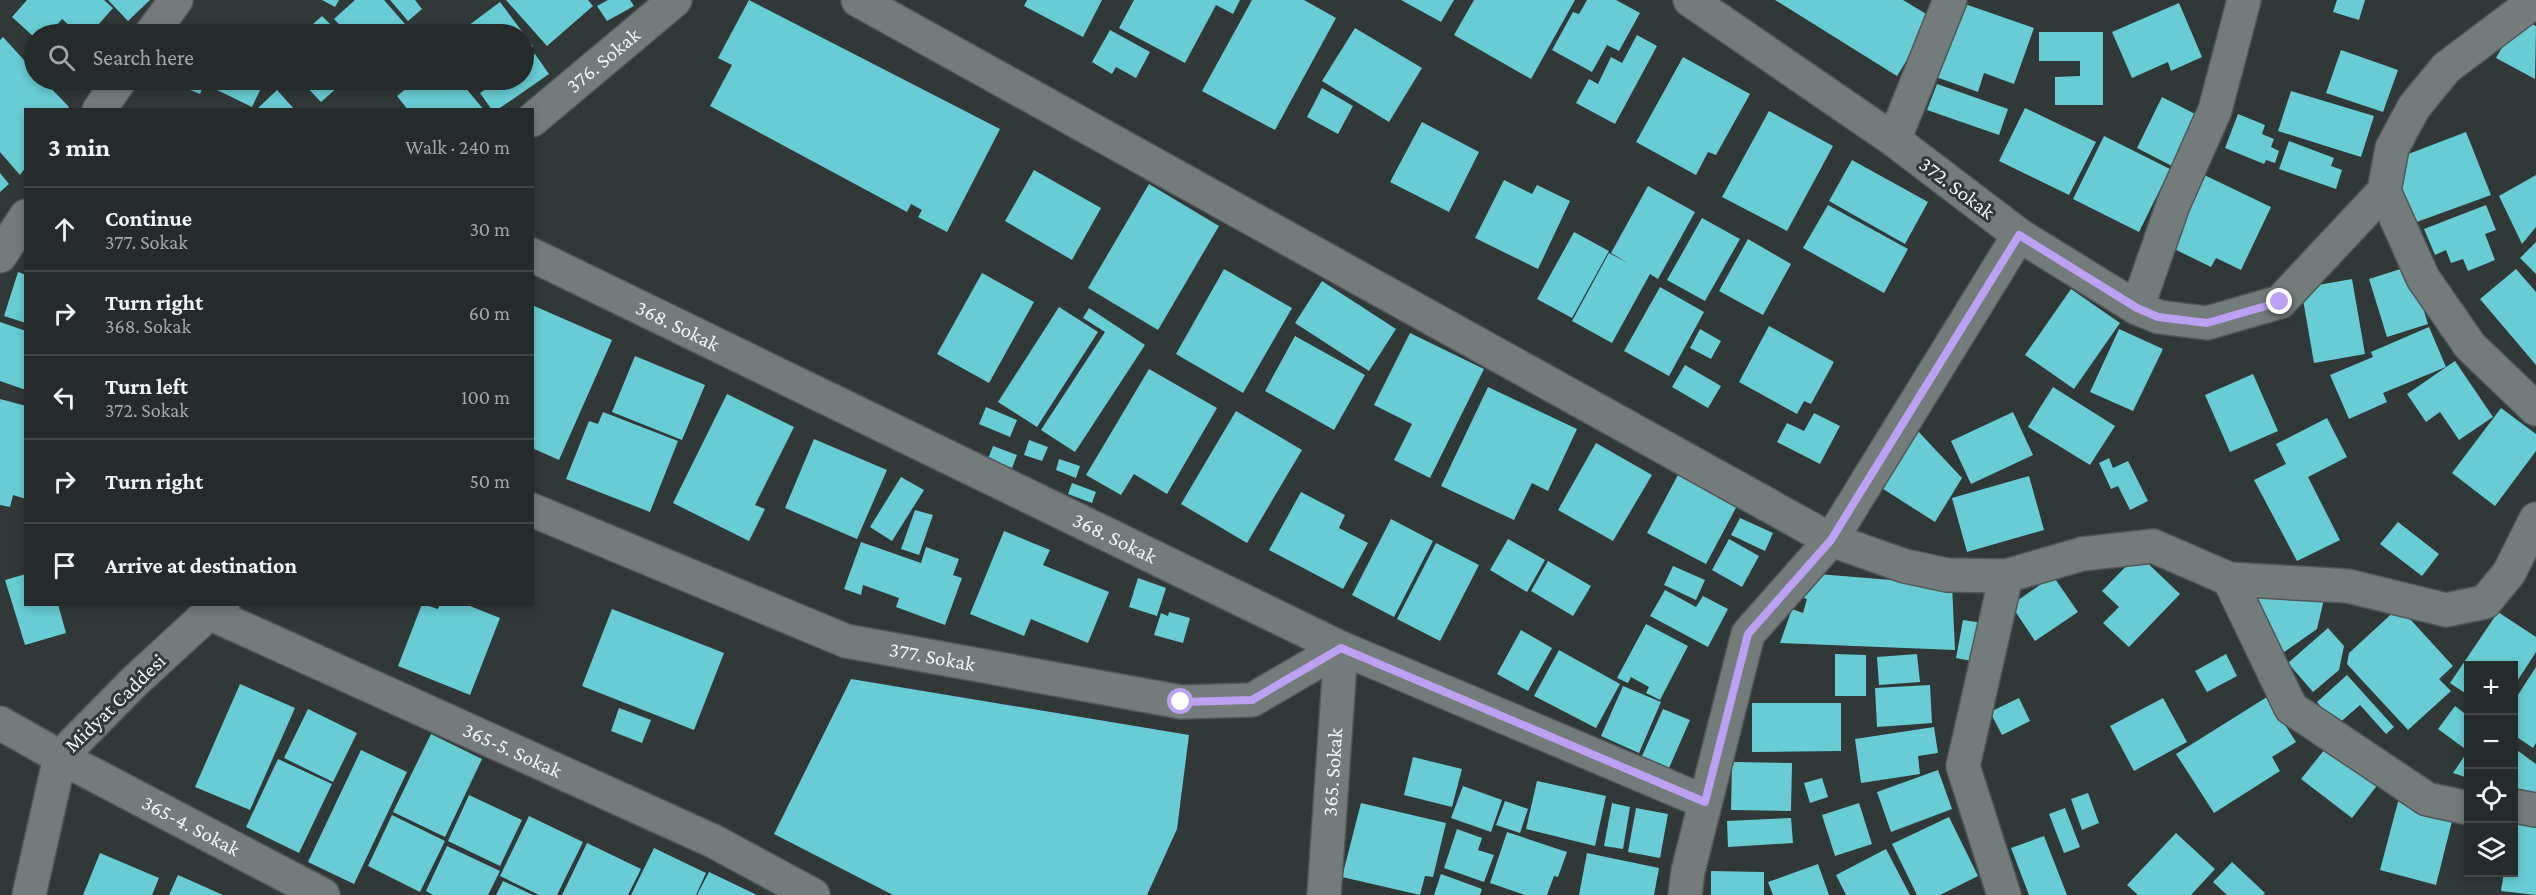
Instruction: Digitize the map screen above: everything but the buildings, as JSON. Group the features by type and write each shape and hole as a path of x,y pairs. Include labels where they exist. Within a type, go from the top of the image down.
{"street":[{"path":"158,24 176,0"},
{"name":"376. Sokak","path":"534,118 675,0"},
{"path":"858,0 1831,540 1905,566 1947,575 2006,576 2082,554 2153,546 2229,579 2348,586 2446,610 2486,602 2509,573 2536,519"},
{"name":"372. Sokak","path":"1690,0 1894,140 2019,235 2137,308 2158,317 2207,323 2280,302 2384,191"},
{"path":"1894,140 1950,0"},
{"path":"2137,308 2173,205 2215,110 2244,0"},
{"path":"2535,0 2446,68 2414,107 2392,148 2384,191 2429,288 2470,346 2536,409"},
{"path":"100,108 113,90"},
{"path":"0,256 24,219"},
{"path":"1685,895 1688,871 1748,634 1831,540 2019,235"},
{"name":"368. Sokak","path":"534,256 1341,648 1705,802"},
{"name":"377. Sokak","path":"534,511 846,642 1181,702 1252,700 1341,648"},
{"path":"2004,895 1963,766 2006,576"},
{"path":"2229,579 2291,708 2427,799 2464,807"},
{"name":"Midyat Caddesi","path":"29,895 60,757 135,681 216,609"},
{"name":"365-5. Sokak","path":"216,609 713,841 813,895"},
{"name":"365. Sokak","path":"1324,895 1341,648"},
{"name":"365-4. Sokak","path":"0,723 322,895"},
{"path":"2518,807 2536,810"}],"route":[{"path":"1181,702 1252,700 1341,648 1705,802 1748,634 1831,540 2019,235 2137,308 2158,317 2207,323 2280,302"}]}
